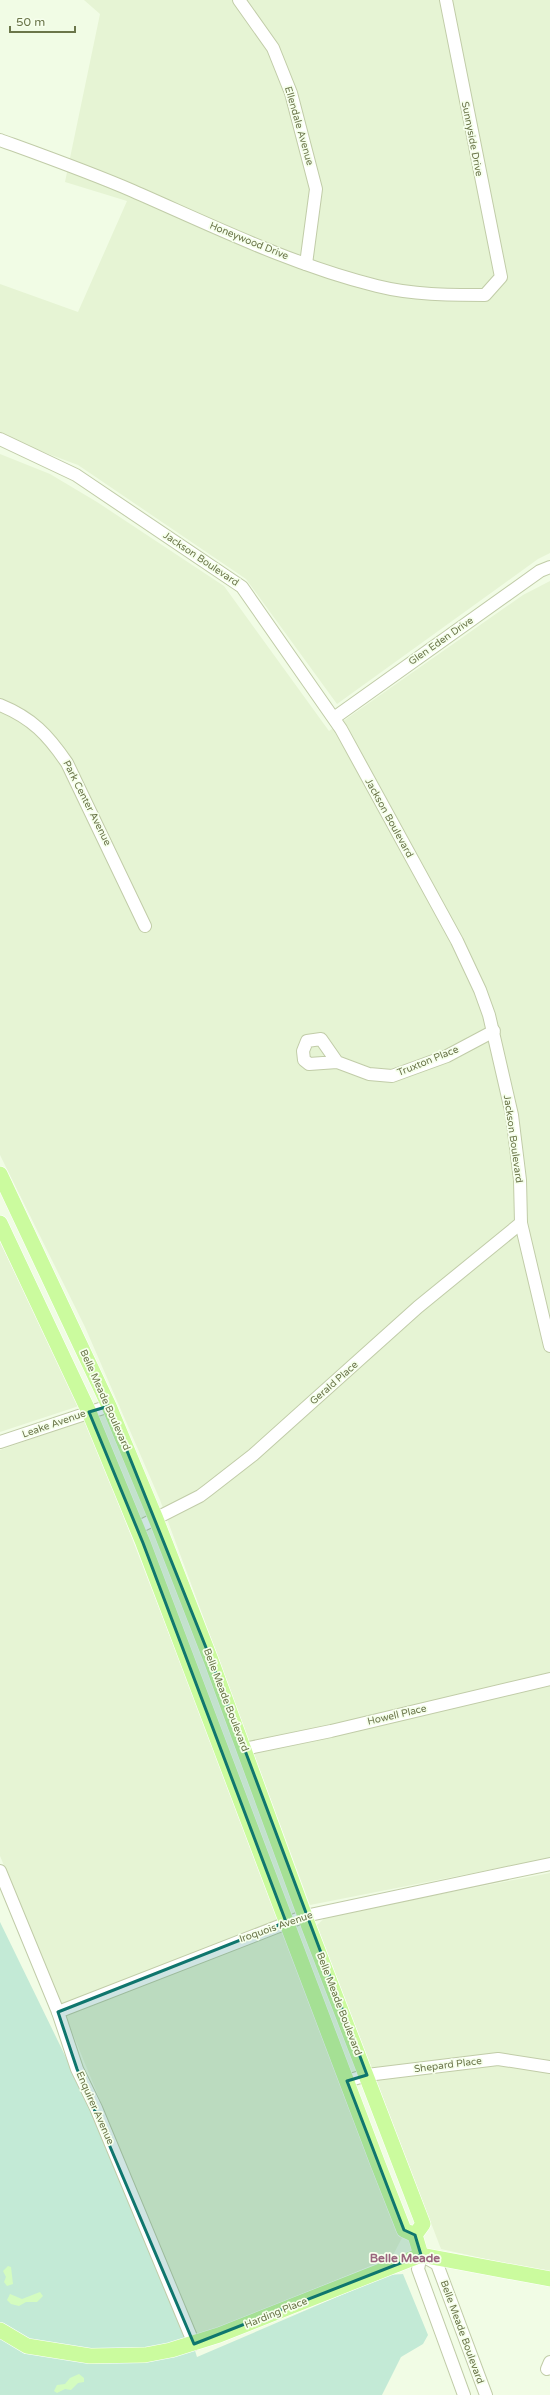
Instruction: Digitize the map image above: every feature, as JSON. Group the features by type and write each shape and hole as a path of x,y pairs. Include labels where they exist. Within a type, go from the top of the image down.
{"main road":[{"name":"Belle Meade Boulevard","path":"0,1174 109,1406 156,1519 244,1749 305,1916 423,2224 415,2235"},
{"path":"2,1227 22,1222"},
{"name":"Belle Meade Boulevard","path":"2,1227 89,1412 137,1528 404,2230 415,2235 421,2255"},
{"path":"223,1757 244,1749"},
{"path":"421,2255 550,2280"},
{"name":"Harding Place","path":"0,2330 27,2346 90,2356 145,2355 194,2344 421,2255"}],"street":[{"name":"Ellendale Avenue","path":"239,0 273,48 291,93 316,189 306,264"},
{"name":"Sunnyside Drive","path":"446,0 501,277"},
{"name":"Honeywood Drive","path":"0,140 131,190 195,220 306,264 378,286 442,296 485,295 501,277"},
{"name":"Jackson Boulevard","path":"0,439 76,475 242,587 334,718 457,941 480,990 494,1031 512,1115 520,1180 521,1223 550,1346"},
{"name":"Glen Eden Drive","path":"334,718 540,571 550,567"},
{"name":"Park Center Avenue","path":"0,705 21,715 39,727 52,740 67,763 145,926"},
{"name":"Truxton Place","path":"337,1062 369,1074 392,1076 447,1056 494,1031"},
{"name":"Gerald Place","path":"137,1528 200,1496 253,1455 418,1307 521,1223"},
{"name":"Leake Avenue","path":"0,1442 109,1406"},
{"name":"Howell Place","path":"244,1749 331,1731 550,1679"},
{"name":"Iroquois Avenue","path":"58,2012 286,1922 305,1916 550,1864"},
{"name":"Enquirer Avenue","path":"0,1871 58,2012 77,2069 96,2108 194,2344"},
{"name":"Shepard Place","path":"347,2081 367,2075 498,2059 550,2067"},
{"name":"Belle Meade Boulevard","path":"464,2395 418,2269 421,2255 437,2264 486,2395"}],"highlighted area":[{"path":"109,1406 211,1660 367,2075 347,2081 404,2230 415,2235 421,2255 194,2344 77,2069 58,2012 286,1922 143,1543 89,1412"}],"shaded area":[{"path":"84,0 550,0 550,553 538,559 337,704 246,579 78,465 0,436 0,284 78,312 127,201 65,182 100,14"},
{"path":"0,454 50,474 97,502 224,586 329,731 523,595 550,581 550,1858 310,1905 160,1500 85,1327 0,1155"},
{"path":"0,1242 79,1406 0,1432"},
{"path":"86,1420 403,2236 392,2257 197,2337 0,1856 0,1450"},
{"path":"550,1873 550,2273 441,2249 317,1925 327,1916"},
{"name":"Belle Meade","path":"0,1922 169,2269 197,2357 388,2275 403,2274 428,2335 423,2344 401,2357 382,2395 0,2395"}],"sand":[{"path":"8,2266 11,2267 13,2284 7,2286 4,2282 6,2277 3,2271"},
{"path":"40,2292 43,2296 37,2302 26,2302 19,2306 11,2304 7,2300 10,2294 22,2299"},
{"path":"79,2374 84,2378 84,2382 78,2383 71,2390 65,2389 57,2393 54,2391 57,2385 65,2384 70,2378"}],"district":[{"name":"Belle Meade","path":"405,2258"}]}
